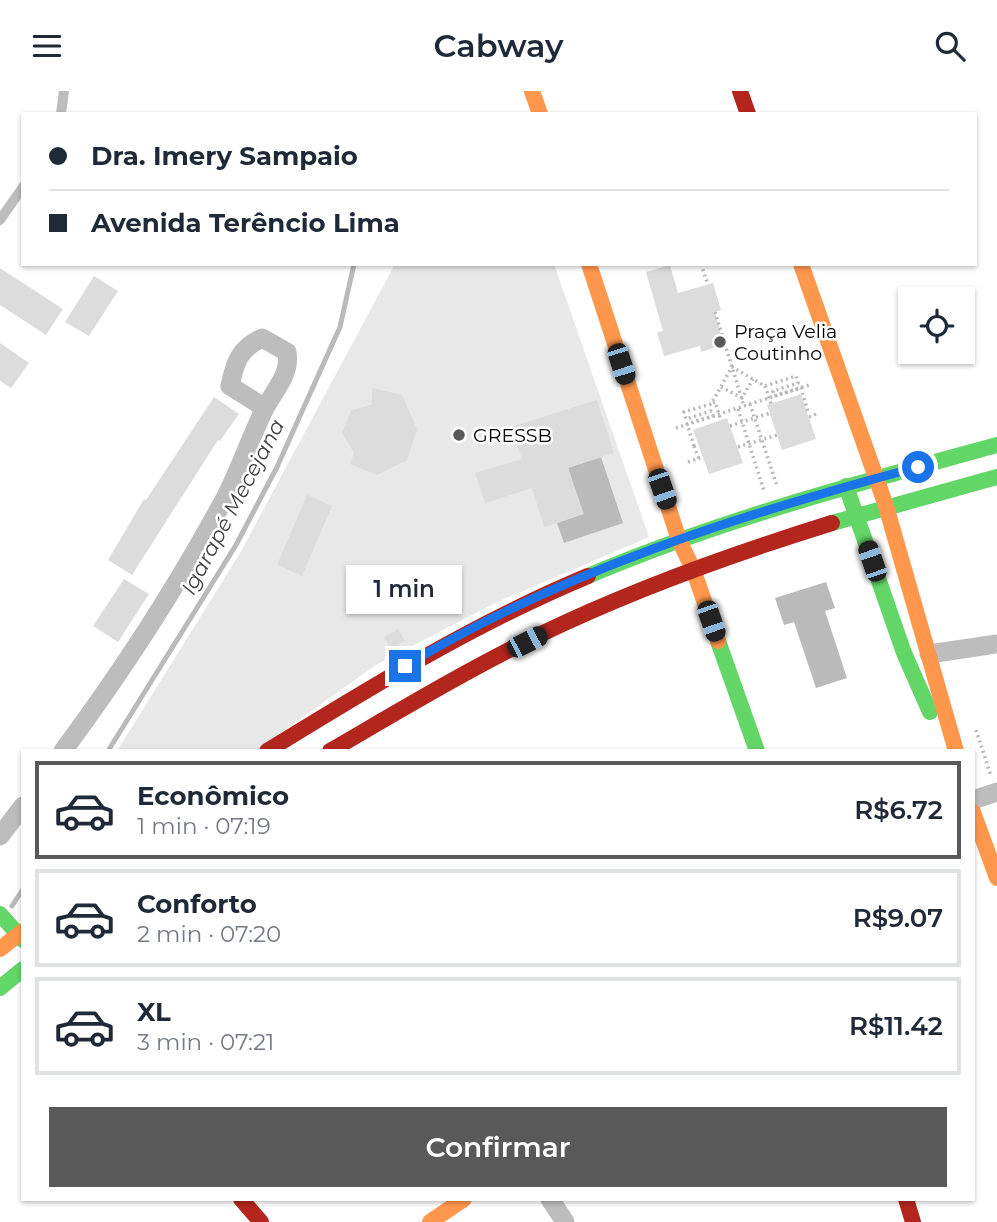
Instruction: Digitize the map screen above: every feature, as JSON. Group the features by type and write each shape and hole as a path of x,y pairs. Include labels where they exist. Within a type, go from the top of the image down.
{"main road":[{"path":"532,91 539,112"},
{"path":"740,91 747,112"},
{"path":"590,266 679,540 693,569 756,749"},
{"path":"802,266 886,506 955,749"},
{"path":"270,749 429,652 548,592 679,540 876,477 997,445"},
{"path":"333,749 443,685 558,626 693,569 886,506 997,477"},
{"path":"846,487 904,653 946,749"},
{"path":"975,818 997,878"},
{"path":"0,914 19,934 0,950"},
{"path":"0,988 21,971"},
{"path":"243,1201 261,1222"},
{"path":"430,1222 461,1201"},
{"path":"907,1201 913,1222"}],"street":[{"path":"64,749 118,677 196,550 226,494 265,408"},
{"path":"929,654 997,644"},
{"path":"975,799 997,792"},
{"path":"0,836 21,809"},
{"path":"551,1201 565,1222"}],"lane":[{"path":"61,112 64,91"},
{"path":"0,220 21,190"}],"path":[{"path":"702,266 708,285"},
{"path":"715,311 744,406"},
{"path":"710,404 732,367 765,386 771,404"},
{"path":"765,386 796,376 798,383 773,391 775,396 801,388 809,415 819,413"},
{"path":"721,387 741,398 752,379"},
{"path":"676,428 810,385"},
{"path":"688,462 701,458 687,424 713,416 711,411 687,419 684,412 715,402 721,421"},
{"path":"750,404 778,492"},
{"path":"738,408 766,496"},
{"path":"730,426 770,413"},
{"path":"738,447 777,435"}],"shaded area":[{"name":"GRESSB","path":"394,266 555,266 649,537 495,603 376,665 258,749 118,749 240,553"},
{"path":"601,457 623,523 564,543 557,523 583,514 568,468"},
{"path":"826,582 835,608 825,611 847,678 816,688 794,622 784,625 775,598"}],"building":[{"path":"670,266 678,293 713,283 721,310 715,312 724,345 701,352 700,346 664,356 657,332 663,331 646,272"},
{"path":"0,268 63,309 46,335 0,305"},
{"path":"94,276 118,291 89,336 65,322"},
{"path":"0,343 29,363 11,388 0,381"},
{"path":"372,388 402,395 417,429 407,460 377,475 350,464 354,453 342,433 351,411 372,404"},
{"path":"801,394 816,439 782,450 767,405"},
{"path":"214,397 239,414 220,441 218,440 132,575 108,560 144,499 146,500"},
{"path":"597,400 614,453 568,468 584,514 544,527 532,488 485,503 475,473 522,459 511,427"},
{"path":"727,418 743,463 709,474 693,430"},
{"path":"307,495 332,506 302,576 277,565"},
{"path":"124,579 149,594 118,642 93,626"},
{"path":"398,629 405,641 391,649 384,637"}],"waterway":[{"name":"Igarapé Mecejana","path":"109,749 236,545 277,467 340,327 354,266"},
{"name":"Igarapé Mecejana","path":"12,906 21,892"}],"traffic: fast":[{"path":"588,576 739,520 997,445"},
{"path":"832,523 997,477"},
{"path":"846,486 904,653 930,712"},
{"path":"718,641 756,749"},
{"path":"0,914 21,938"},
{"path":"0,988 21,971"}],"traffic: slow":[{"path":"532,91 539,112"},
{"path":"590,266 679,540 693,569 718,641"},
{"path":"802,266 886,506 955,749"},
{"path":"975,818 997,878"},
{"path":"0,949 21,933"},
{"path":"430,1222 461,1201"}],"traffic: jam":[{"path":"740,91 747,112"},
{"path":"333,749 486,662 575,618 684,573 832,523"},
{"path":"270,749 464,635 588,576"},
{"path":"243,1201 261,1222"},
{"path":"907,1201 913,1222"}],"place":[{"name":"Praça Velia Coutinho","path":"720,342"},
{"name":"GRESSB","path":"459,435"}],"route":[{"path":"405,666 548,592 679,540 820,494 918,467"}]}
